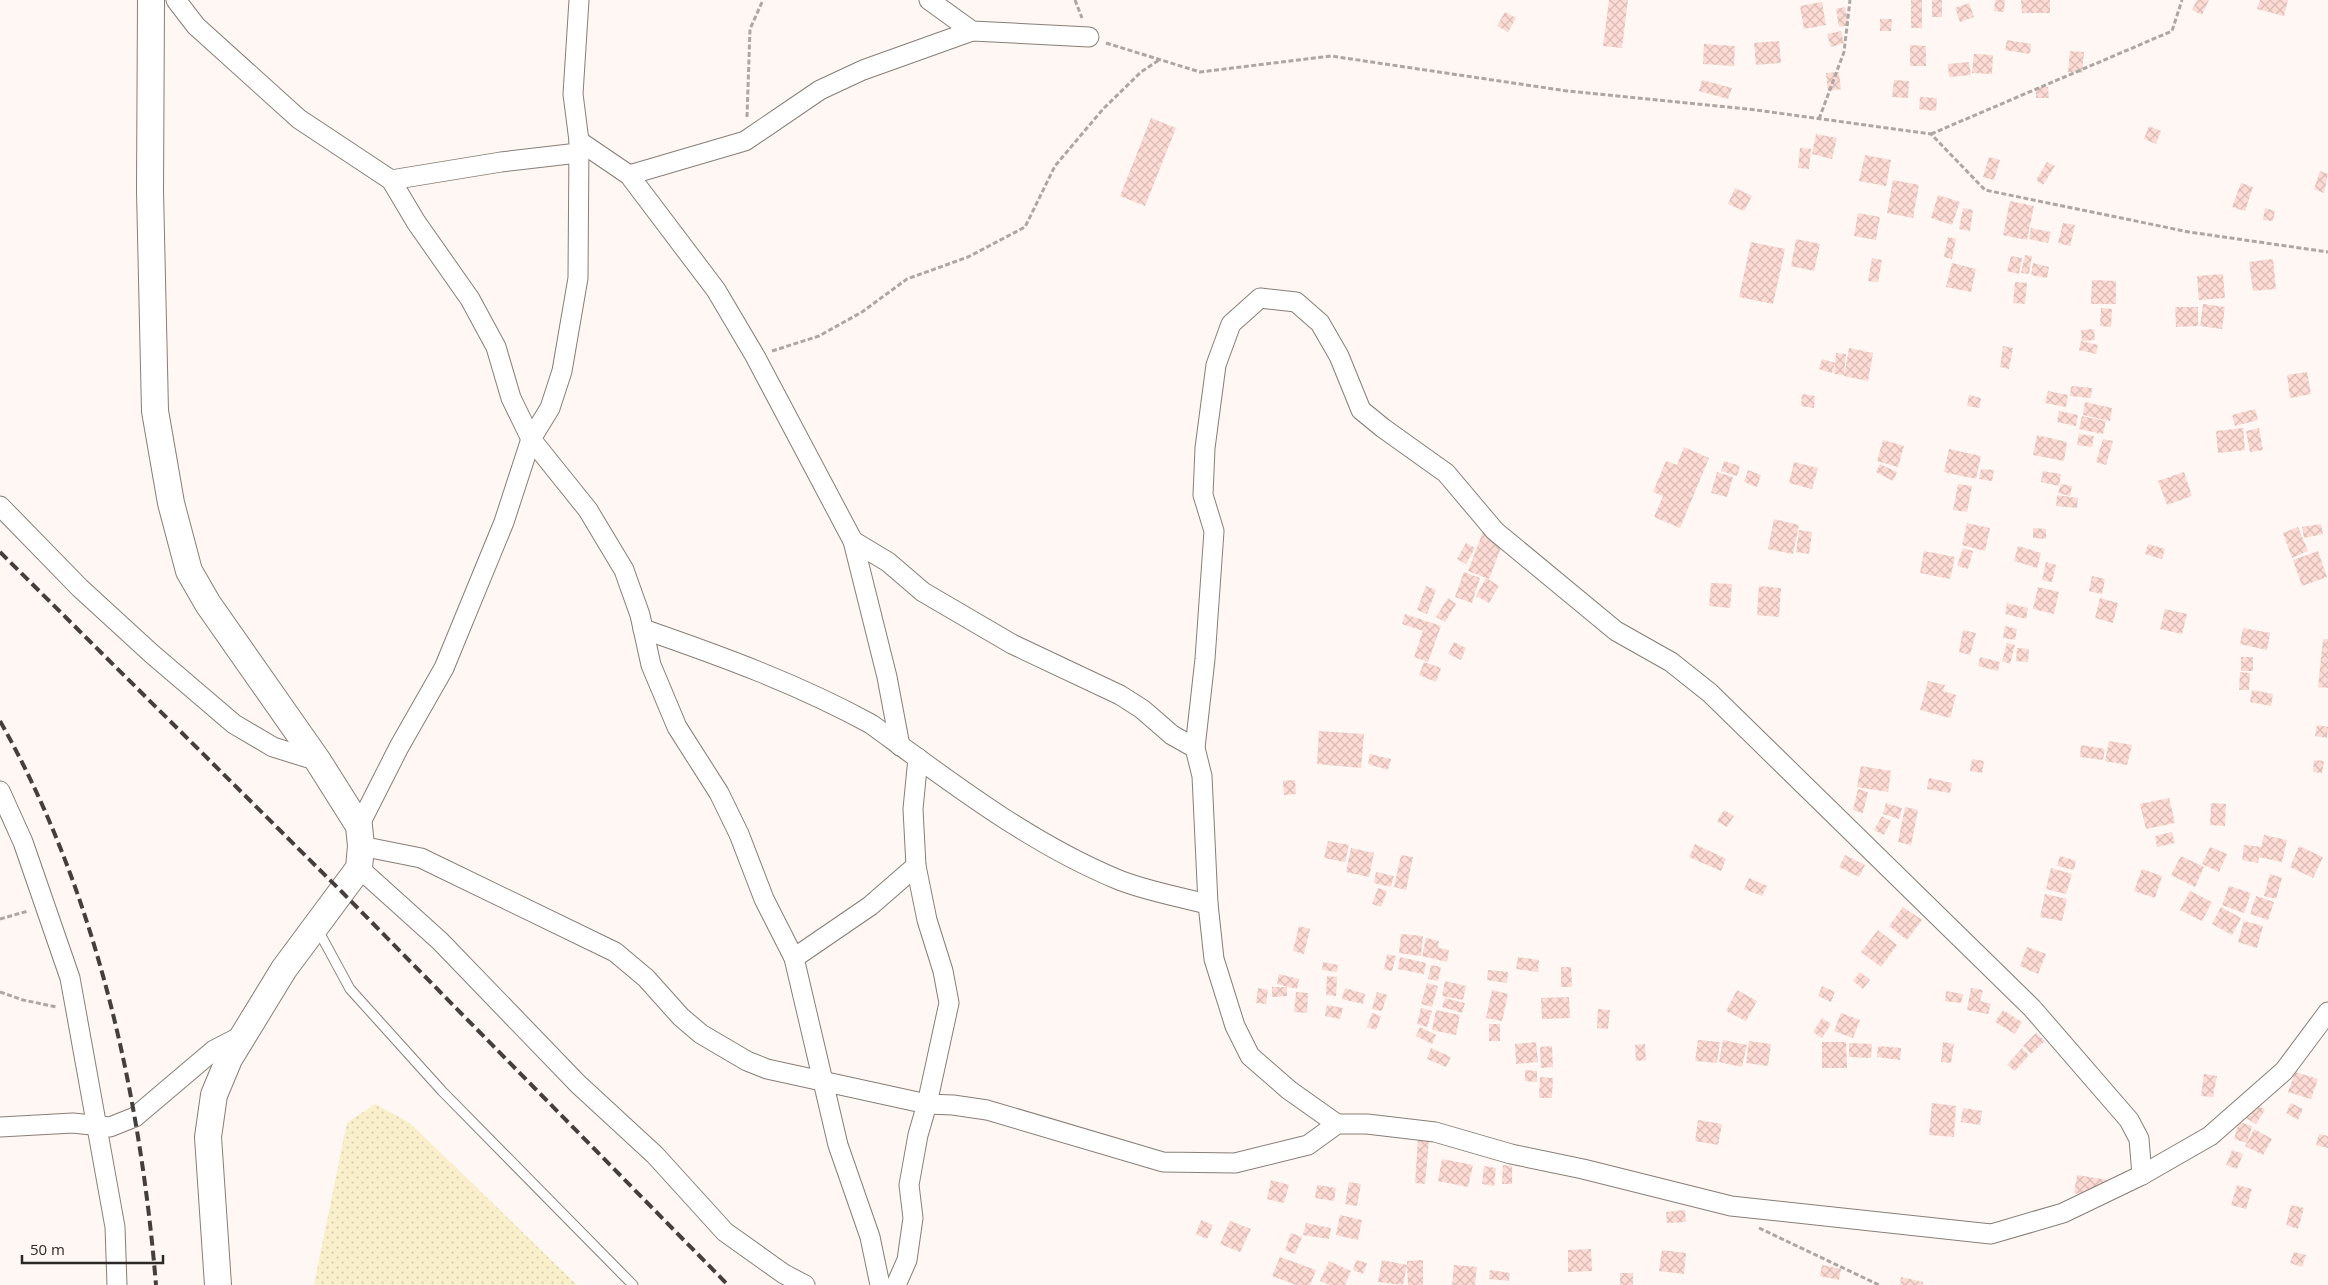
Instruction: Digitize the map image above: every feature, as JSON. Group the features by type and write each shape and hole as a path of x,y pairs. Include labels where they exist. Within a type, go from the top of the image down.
{"street":[{"path":"151,0 150,191 156,411 171,503 189,571 208,604 318,761 360,847 440,941 548,1053 655,1155 725,1232 784,1274 805,1285"},
{"path":"176,0 196,26 299,119 391,180 416,222 470,299 496,347 510,398 531,439 588,510 624,570 643,629 651,665 678,727 740,834 764,899 794,958 821,1080 838,1145 870,1237 880,1285"},
{"path":"218,1285 208,1137 214,1095 229,1059 284,969 316,926 360,847 399,747 444,668 504,522 531,439 550,408 562,371 578,278 578,147 573,94 579,0"},
{"path":"929,0 972,31"},
{"path":"629,175 745,141 820,90 863,70 972,31 1088,38"},
{"path":"391,180 578,147 629,175 716,290 755,356 853,541 887,677 900,746"},
{"path":"1337,1124 1289,1090 1250,1056 1235,1026 1214,959 1208,904 1202,776 1195,748 1205,660 1214,531 1203,495 1206,448 1216,364 1231,324 1260,298 1296,302 1320,324 1339,356 1361,410 1446,473 1496,531 1616,631 1671,662 1710,693 2032,1008 2129,1120 2138,1139 2142,1175"},
{"path":"0,506 80,588 152,654 234,724 273,747 318,761"},
{"path":"853,541 888,562 923,592 1012,644 1120,694 1142,709 1172,735 1195,748"},
{"path":"643,629 728,658 812,694 870,724 980,802 1065,854 1120,880 1208,904"},
{"path":"896,1285 907,1260 912,1218 909,1185 918,1135 927,1104 949,1003 943,971 928,920 916,866 912,809 918,758"},
{"path":"0,791 24,842 70,978 115,1228 117,1285"},
{"path":"360,847 421,858 616,952 646,978 681,1017 701,1034 746,1061 767,1070 927,1104 953,1105 987,1110 1163,1162 1235,1163 1308,1144 1337,1124 1367,1124 1436,1132 1511,1154 1582,1169 1731,1206 1991,1234 2063,1213 2142,1175 2210,1136 2284,1071 2328,1012"},
{"path":"794,958 870,906 916,866"},
{"path":"0,1128 73,1123 110,1128 135,1117 214,1050 244,1035"}],"lane":[{"path":"316,926 350,989 442,1091 634,1285"}],"path":[{"path":"745,141 750,69 750,29 763,0"},
{"path":"1076,0 1088,38 1200,72 1331,56 1567,91 1820,119 1931,134 2172,31 2182,0"},
{"path":"1820,119 1844,52 1850,0"},
{"path":"755,356 819,336 862,312 907,279 968,257 1025,227 1055,166 1103,109 1141,72 1160,60"},
{"path":"1931,134 1985,190 2189,232 2328,252"},
{"path":"0,918 46,906"},
{"path":"0,992 23,1000 76,1011"},
{"path":"1757,1226 1879,1285"}],"sand":[{"path":"375,1104 410,1123 577,1285 314,1285 347,1123"}],"building":[{"path":"1609,0 1628,0 1622,48 1603,46"},
{"path":"1911,0 1922,0 1922,28 1911,28"},
{"path":"1932,0 1942,0 1942,17 1932,17"},
{"path":"1995,0 2005,0 2004,12 1994,11"},
{"path":"2021,0 2050,0 2050,13 2022,13"},
{"path":"2197,0 2209,0 2202,15 2192,10"},
{"path":"2260,0 2288,0 2284,16 2257,9"},
{"path":"1822,2 1826,25 1804,29 1800,6"},
{"path":"1969,3 1974,17 1960,22 1955,8"},
{"path":"1845,7 1849,25 1839,27 1836,9"},
{"path":"1505,12 1516,18 1508,32 1497,26"},
{"path":"1880,19 1892,19 1891,31 1880,31"},
{"path":"1841,31 1844,43 1831,47 1827,34"},
{"path":"2007,40 2031,44 2030,54 2005,50"},
{"path":"1779,41 1781,63 1756,65 1754,43"},
{"path":"1704,44 1735,46 1734,66 1703,64"},
{"path":"1910,45 1926,46 1926,66 1910,66"},
{"path":"2070,51 2084,52 2082,73 2068,72"},
{"path":"1974,54 1993,55 1992,74 1972,73"},
{"path":"1969,62 1971,75 1949,77 1948,64"},
{"path":"1839,72 1841,89 1828,91 1826,73"},
{"path":"1702,80 1732,88 1728,99 1699,91"},
{"path":"1894,80 1909,81 1908,98 1892,97"},
{"path":"2036,87 2048,87 2049,98 2036,98"},
{"path":"1920,97 1937,98 1936,111 1919,109"},
{"path":"1151,118 1176,128 1145,206 1120,196"},
{"path":"2149,126 2161,131 2156,144 2144,139"},
{"path":"1816,134 1837,138 1832,159 1812,154"},
{"path":"1800,148 1811,149 1809,169 1798,168"},
{"path":"1865,155 1891,160 1886,186 1859,181"},
{"path":"1989,157 2000,160 1994,180 1983,177"},
{"path":"2047,162 2055,166 2043,185 2036,180"},
{"path":"2320,171 2328,174 2324,193 2314,189"},
{"path":"1893,180 1919,185 1913,218 1887,213"},
{"path":"2241,183 2253,187 2245,211 2232,207"},
{"path":"1735,188 1752,196 1744,211 1728,204"},
{"path":"1938,195 1960,202 1952,225 1931,218"},
{"path":"2010,201 2034,206 2027,240 2003,235"},
{"path":"1963,208 1973,210 1970,231 1959,229"},
{"path":"2265,208 2275,211 2273,221 2263,220"},
{"path":"1858,213 1880,217 1876,240 1854,236"},
{"path":"2063,223 2075,225 2070,246 2058,243"},
{"path":"2031,228 2051,232 2048,243 2029,239"},
{"path":"1948,237 1956,239 1952,259 1944,257"},
{"path":"1796,239 1820,244 1814,271 1791,266"},
{"path":"1751,242 1785,249 1773,304 1739,297"},
{"path":"2025,255 2032,256 2029,274 2021,273"},
{"path":"2011,256 2022,258 2019,274 2007,271"},
{"path":"1872,258 1882,260 1878,282 1868,281"},
{"path":"2273,259 2276,289 2253,291 2249,262"},
{"path":"1952,263 1976,269 1971,292 1946,287"},
{"path":"2033,263 2049,267 2047,278 2031,275"},
{"path":"2223,274 2225,298 2199,300 2197,276"},
{"path":"2092,280 2116,281 2116,304 2091,304"},
{"path":"2015,282 2027,283 2025,304 2013,303"},
{"path":"2203,304 2225,307 2222,329 2200,326"},
{"path":"2175,307 2198,307 2198,326 2176,327"},
{"path":"2101,308 2112,309 2111,327 2100,326"},
{"path":"2094,329 2095,340 2082,341 2081,330"},
{"path":"2081,341 2098,345 2096,354 2079,350"},
{"path":"2003,346 2013,348 2009,369 2000,367"},
{"path":"1849,348 1873,353 1868,381 1844,376"},
{"path":"1836,353 1846,354 1844,375 1834,374"},
{"path":"1822,359 1835,363 1832,373 1819,369"},
{"path":"2307,372 2311,394 2290,398 2287,375"},
{"path":"2071,386 2092,388 2091,398 2070,396"},
{"path":"2048,391 2068,395 2066,407 2045,403"},
{"path":"1802,394 1815,396 1814,408 1801,406"},
{"path":"1969,395 1981,398 1979,408 1967,406"},
{"path":"2085,402 2112,408 2110,421 2083,415"},
{"path":"2255,409 2258,420 2235,426 2232,415"},
{"path":"2059,411 2078,415 2076,426 2057,422"},
{"path":"2082,416 2106,421 2103,434 2079,429"},
{"path":"2243,428 2245,450 2218,453 2216,431"},
{"path":"2259,428 2263,450 2250,452 2246,431"},
{"path":"2079,434 2094,436 2092,447 2077,445"},
{"path":"2037,435 2067,442 2064,461 2033,455"},
{"path":"2103,439 2113,441 2106,465 2096,462"},
{"path":"1883,440 1904,446 1898,467 1877,461"},
{"path":"1684,447 1709,458 1680,528 1654,517 1663,496 1653,492 1666,461 1677,465"},
{"path":"1949,449 1981,456 1976,479 1944,472"},
{"path":"1724,461 1740,466 1737,476 1721,471"},
{"path":"1794,462 1818,468 1812,489 1789,483"},
{"path":"1880,464 1897,472 1893,481 1876,472"},
{"path":"1981,469 1994,470 1992,481 1979,479"},
{"path":"1748,470 1761,475 1757,487 1744,482"},
{"path":"2043,471 2061,474 2059,486 2041,482"},
{"path":"1717,472 1733,477 1727,497 1711,493"},
{"path":"2184,472 2192,496 2167,505 2158,481"},
{"path":"1958,484 1972,486 1967,512 1953,510"},
{"path":"2061,484 2072,486 2070,496 2058,493"},
{"path":"2057,495 2078,498 2077,508 2056,506"},
{"path":"1774,519 1799,525 1793,554 1768,549"},
{"path":"1967,523 1990,528 1985,551 1962,545"},
{"path":"2321,524 2323,534 2304,538 2302,527"},
{"path":"2298,527 2308,551 2292,558 2283,533"},
{"path":"2033,528 2046,529 2046,539 2033,538"},
{"path":"1484,529 1505,537 1489,579 1468,571"},
{"path":"1799,530 1812,532 1809,554 1796,552"},
{"path":"1466,543 1475,548 1466,564 1457,559"},
{"path":"2148,544 2165,549 2162,559 2145,554"},
{"path":"2018,546 2041,553 2037,568 2014,561"},
{"path":"1963,548 1973,551 1968,569 1957,566"},
{"path":"1924,551 1955,557 1950,579 1920,573"},
{"path":"2318,551 2327,577 2302,586 2293,560"},
{"path":"2046,562 2056,565 2052,582 2042,580"},
{"path":"1464,572 1480,578 1472,603 1455,597"},
{"path":"2092,576 2105,579 2102,594 2089,591"},
{"path":"1486,578 1499,586 1489,603 1476,596"},
{"path":"1711,583 1732,584 1730,608 1709,606"},
{"path":"1426,586 1436,590 1427,614 1417,610"},
{"path":"1759,586 1781,588 1779,617 1757,615"},
{"path":"2038,587 2059,592 2054,614 2033,609"},
{"path":"1448,598 1456,604 1445,622 1436,617"},
{"path":"2100,598 2118,603 2113,623 2095,618"},
{"path":"2007,603 2028,608 2026,619 2005,614"},
{"path":"2165,609 2187,614 2182,634 2160,629"},
{"path":"1405,614 1441,626 1428,662 1414,657 1423,631 1402,624"},
{"path":"2005,626 2017,629 2015,640 2003,638"},
{"path":"2243,628 2270,633 2267,650 2240,644"},
{"path":"1963,630 1976,633 1970,655 1959,652"},
{"path":"2323,639 2328,639 2328,688 2318,687"},
{"path":"1454,642 1466,648 1461,660 1448,654"},
{"path":"2007,643 2015,645 2010,664 2002,661"},
{"path":"2017,648 2029,649 2028,662 2016,661"},
{"path":"1980,657 2000,662 1998,671 1978,666"},
{"path":"2241,657 2253,657 2253,671 2241,671"},
{"path":"1424,662 1441,668 1436,682 1419,675"},
{"path":"2240,672 2250,673 2249,690 2239,690"},
{"path":"1928,681 1945,685 1943,691 1956,695 1950,718 1920,710"},
{"path":"2252,690 2273,694 2271,706 2250,702"},
{"path":"2317,725 2328,727 2327,738 2315,736"},
{"path":"1319,731 1364,734 1361,768 1317,764"},
{"path":"2109,741 2132,745 2127,765 2105,761"},
{"path":"2081,745 2105,749 2103,760 2080,757"},
{"path":"1370,754 1391,759 1388,770 1368,764"},
{"path":"1972,759 1984,761 1982,773 1970,771"},
{"path":"2314,760 2324,761 2322,773 2313,772"},
{"path":"1861,766 1891,771 1888,792 1857,787"},
{"path":"1929,778 1952,783 1950,793 1927,789"},
{"path":"1295,780 1296,794 1284,795 1283,781"},
{"path":"1858,789 1868,792 1863,813 1853,810"},
{"path":"2169,798 2175,823 2146,829 2140,804"},
{"path":"1886,803 1902,808 1899,819 1883,814"},
{"path":"2211,803 2226,804 2225,826 2210,825"},
{"path":"1905,807 1918,810 1911,845 1898,842"},
{"path":"1724,810 1734,816 1727,827 1717,821"},
{"path":"1882,816 1891,821 1884,835 1874,830"},
{"path":"2172,832 2175,843 2157,847 2155,836"},
{"path":"2264,835 2287,840 2282,862 2259,857 2258,863 2242,860 2244,845 2261,847 2260,853"},
{"path":"1328,841 1349,845 1345,862 1324,858"},
{"path":"1695,844 1726,859 1721,871 1689,857"},
{"path":"2299,846 2323,857 2313,878 2290,867"},
{"path":"2210,847 2227,854 2219,872 2202,864"},
{"path":"1351,848 1374,853 1369,877 1346,872"},
{"path":"1401,855 1413,857 1406,890 1394,887"},
{"path":"1845,855 1865,865 1859,877 1839,867"},
{"path":"2060,856 2076,861 2074,870 2057,866"},
{"path":"2181,856 2204,867 2195,887 2171,875"},
{"path":"2051,868 2072,874 2066,894 2046,889"},
{"path":"2142,869 2162,876 2155,898 2134,891"},
{"path":"1376,872 1394,876 1391,887 1374,883"},
{"path":"2270,874 2282,878 2276,899 2264,896"},
{"path":"1749,878 1767,886 1762,896 1744,889"},
{"path":"2229,886 2251,893 2244,913 2222,905"},
{"path":"1378,888 1387,891 1381,907 1372,904"},
{"path":"2190,891 2212,902 2202,921 2180,910"},
{"path":"2045,894 2067,899 2062,921 2040,917"},
{"path":"2256,896 2274,902 2268,920 2250,914"},
{"path":"1903,907 1922,920 1907,940 1889,926"},
{"path":"2221,907 2241,918 2232,935 2212,924"},
{"path":"2244,921 2263,926 2257,948 2238,942"},
{"path":"1299,926 1310,929 1304,954 1293,951"},
{"path":"1878,930 1897,945 1881,967 1861,952"},
{"path":"1401,934 1423,936 1421,956 1399,953"},
{"path":"1426,938 1439,941 1438,948 1449,950 1447,962 1422,956"},
{"path":"2027,947 2046,954 2038,974 2020,966"},
{"path":"1387,954 1396,956 1392,971 1384,969"},
{"path":"1400,957 1426,963 1424,974 1398,969"},
{"path":"1518,957 1539,960 1538,972 1516,969"},
{"path":"1323,962 1338,965 1337,972 1322,970"},
{"path":"1431,965 1441,967 1438,981 1428,979"},
{"path":"1561,967 1571,967 1572,987 1561,987"},
{"path":"1488,970 1508,972 1507,983 1487,980"},
{"path":"1860,972 1870,980 1863,989 1853,981"},
{"path":"1279,974 1299,979 1297,989 1277,984"},
{"path":"1327,976 1337,977 1336,996 1326,995"},
{"path":"1445,981 1466,986 1463,1000 1442,996"},
{"path":"1427,983 1438,986 1432,1007 1421,1004"},
{"path":"1822,986 1835,992 1831,1002 1818,996"},
{"path":"1272,987 1287,987 1287,996 1272,997"},
{"path":"1258,988 1268,990 1266,1004 1256,1003"},
{"path":"1345,988 1365,994 1363,1004 1342,999"},
{"path":"1971,988 1983,990 1980,1001 1991,1004 1988,1014 1967,1010"},
{"path":"1492,990 1508,994 1502,1021 1486,1018"},
{"path":"1737,990 1757,1001 1746,1021 1726,1011"},
{"path":"1946,991 1963,994 1961,1003 1945,1001"},
{"path":"1296,992 1308,993 1307,1013 1294,1012"},
{"path":"1377,992 1387,995 1382,1011 1372,1009"},
{"path":"1569,997 1570,1018 1542,1019 1541,998"},
{"path":"1445,998 1465,1003 1462,1013 1442,1007"},
{"path":"1327,1005 1343,1008 1340,1019 1325,1016"},
{"path":"1421,1008 1432,1011 1427,1027 1417,1024"},
{"path":"1598,1009 1610,1010 1608,1029 1597,1028"},
{"path":"1436,1010 1460,1015 1456,1035 1432,1030"},
{"path":"2003,1010 2022,1022 2015,1034 1995,1022"},
{"path":"1372,1013 1381,1016 1376,1030 1367,1027"},
{"path":"1841,1013 1860,1020 1853,1038 1834,1031"},
{"path":"1822,1018 1831,1024 1822,1038 1813,1032"},
{"path":"1489,1024 1500,1024 1500,1041 1489,1041"},
{"path":"1420,1027 1436,1035 1432,1044 1416,1036"},
{"path":"2036,1033 2045,1041 2031,1054 2023,1046"},
{"path":"1698,1040 1720,1042 1717,1063 1695,1061"},
{"path":"1723,1040 1747,1045 1742,1067 1719,1062"},
{"path":"1749,1041 1771,1044 1768,1066 1746,1063"},
{"path":"1536,1042 1538,1062 1516,1064 1515,1044"},
{"path":"1822,1042 1846,1042 1847,1068 1822,1068"},
{"path":"1943,1042 1954,1044 1951,1063 1941,1062"},
{"path":"1849,1043 1872,1044 1871,1058 1849,1057"},
{"path":"1645,1044 1646,1060 1636,1061 1635,1045"},
{"path":"1552,1046 1553,1067 1541,1068 1540,1047"},
{"path":"1878,1046 1901,1048 1900,1060 1877,1057"},
{"path":"1431,1048 1451,1057 1446,1067 1427,1059"},
{"path":"2022,1048 2029,1055 2015,1071 2007,1065"},
{"path":"1525,1070 1537,1071 1537,1082 1525,1081"},
{"path":"2295,1072 2318,1079 2311,1099 2288,1092"},
{"path":"2204,1074 2217,1076 2213,1097 2201,1096"},
{"path":"1540,1077 1553,1078 1552,1098 1539,1098"},
{"path":"2254,1102 2265,1110 2256,1124 2244,1117"},
{"path":"1932,1103 1956,1106 1954,1137 1929,1135"},
{"path":"2291,1103 2303,1109 2298,1120 2286,1113"},
{"path":"1963,1108 1982,1111 1980,1125 1961,1122"},
{"path":"1698,1120 1722,1124 1718,1145 1695,1141"},
{"path":"2239,1122 2252,1126 2247,1143 2234,1139"},
{"path":"2254,1129 2272,1139 2263,1155 2245,1146"},
{"path":"2319,1134 2328,1136 2328,1148 2316,1145"},
{"path":"1418,1139 1429,1140 1425,1184 1415,1183"},
{"path":"2232,1150 2243,1154 2237,1169 2226,1165"},
{"path":"1442,1159 1473,1165 1468,1187 1438,1181"},
{"path":"1503,1165 1512,1166 1512,1184 1502,1184"},
{"path":"1484,1166 1496,1168 1494,1186 1482,1184"},
{"path":"2077,1175 2108,1180 2105,1198 2074,1193"},
{"path":"1271,1180 1289,1185 1284,1203 1267,1199"},
{"path":"1349,1182 1361,1184 1357,1206 1345,1204"},
{"path":"1317,1185 1336,1188 1334,1201 1315,1198"},
{"path":"2237,1185 2252,1189 2246,1209 2231,1205"},
{"path":"2291,1205 2304,1208 2298,1229 2286,1225"},
{"path":"1685,1210 1686,1222 1667,1223 1666,1212"},
{"path":"1340,1215 1362,1220 1358,1240 1336,1235"},
{"path":"1201,1220 1213,1225 1207,1239 1196,1234"},
{"path":"1230,1221 1251,1229 1240,1252 1220,1244"},
{"path":"1306,1223 1331,1228 1329,1239 1303,1235"},
{"path":"1291,1233 1302,1237 1295,1254 1285,1250"},
{"path":"1591,1249 1592,1271 1568,1272 1568,1250"},
{"path":"1662,1250 1686,1253 1684,1274 1659,1271"},
{"path":"2294,1252 2306,1255 2302,1267 2290,1263"},
{"path":"1280,1257 1316,1270 1310,1285 1296,1285 1272,1276"},
{"path":"1356,1260 1367,1263 1363,1274 1353,1270"},
{"path":"1382,1260 1407,1265 1403,1285 1378,1282"},
{"path":"1423,1260 1423,1285 1408,1285 1407,1261"},
{"path":"1329,1261 1351,1271 1345,1285 1330,1285 1320,1281"},
{"path":"1454,1265 1477,1267 1475,1285 1452,1285"},
{"path":"1822,1265 1841,1269 1839,1280 1820,1276"},
{"path":"1490,1270 1510,1273 1509,1281 1489,1279"},
{"path":"1620,1273 1633,1273 1633,1285 1620,1285"},
{"path":"1901,1277 1923,1282 1923,1285 1900,1285"}],"railway":[{"path":"0,552 342,892 728,1285"},
{"path":"0,721 34,786 63,854 87,923 108,994 125,1067 138,1139 149,1212 156,1285"}]}
